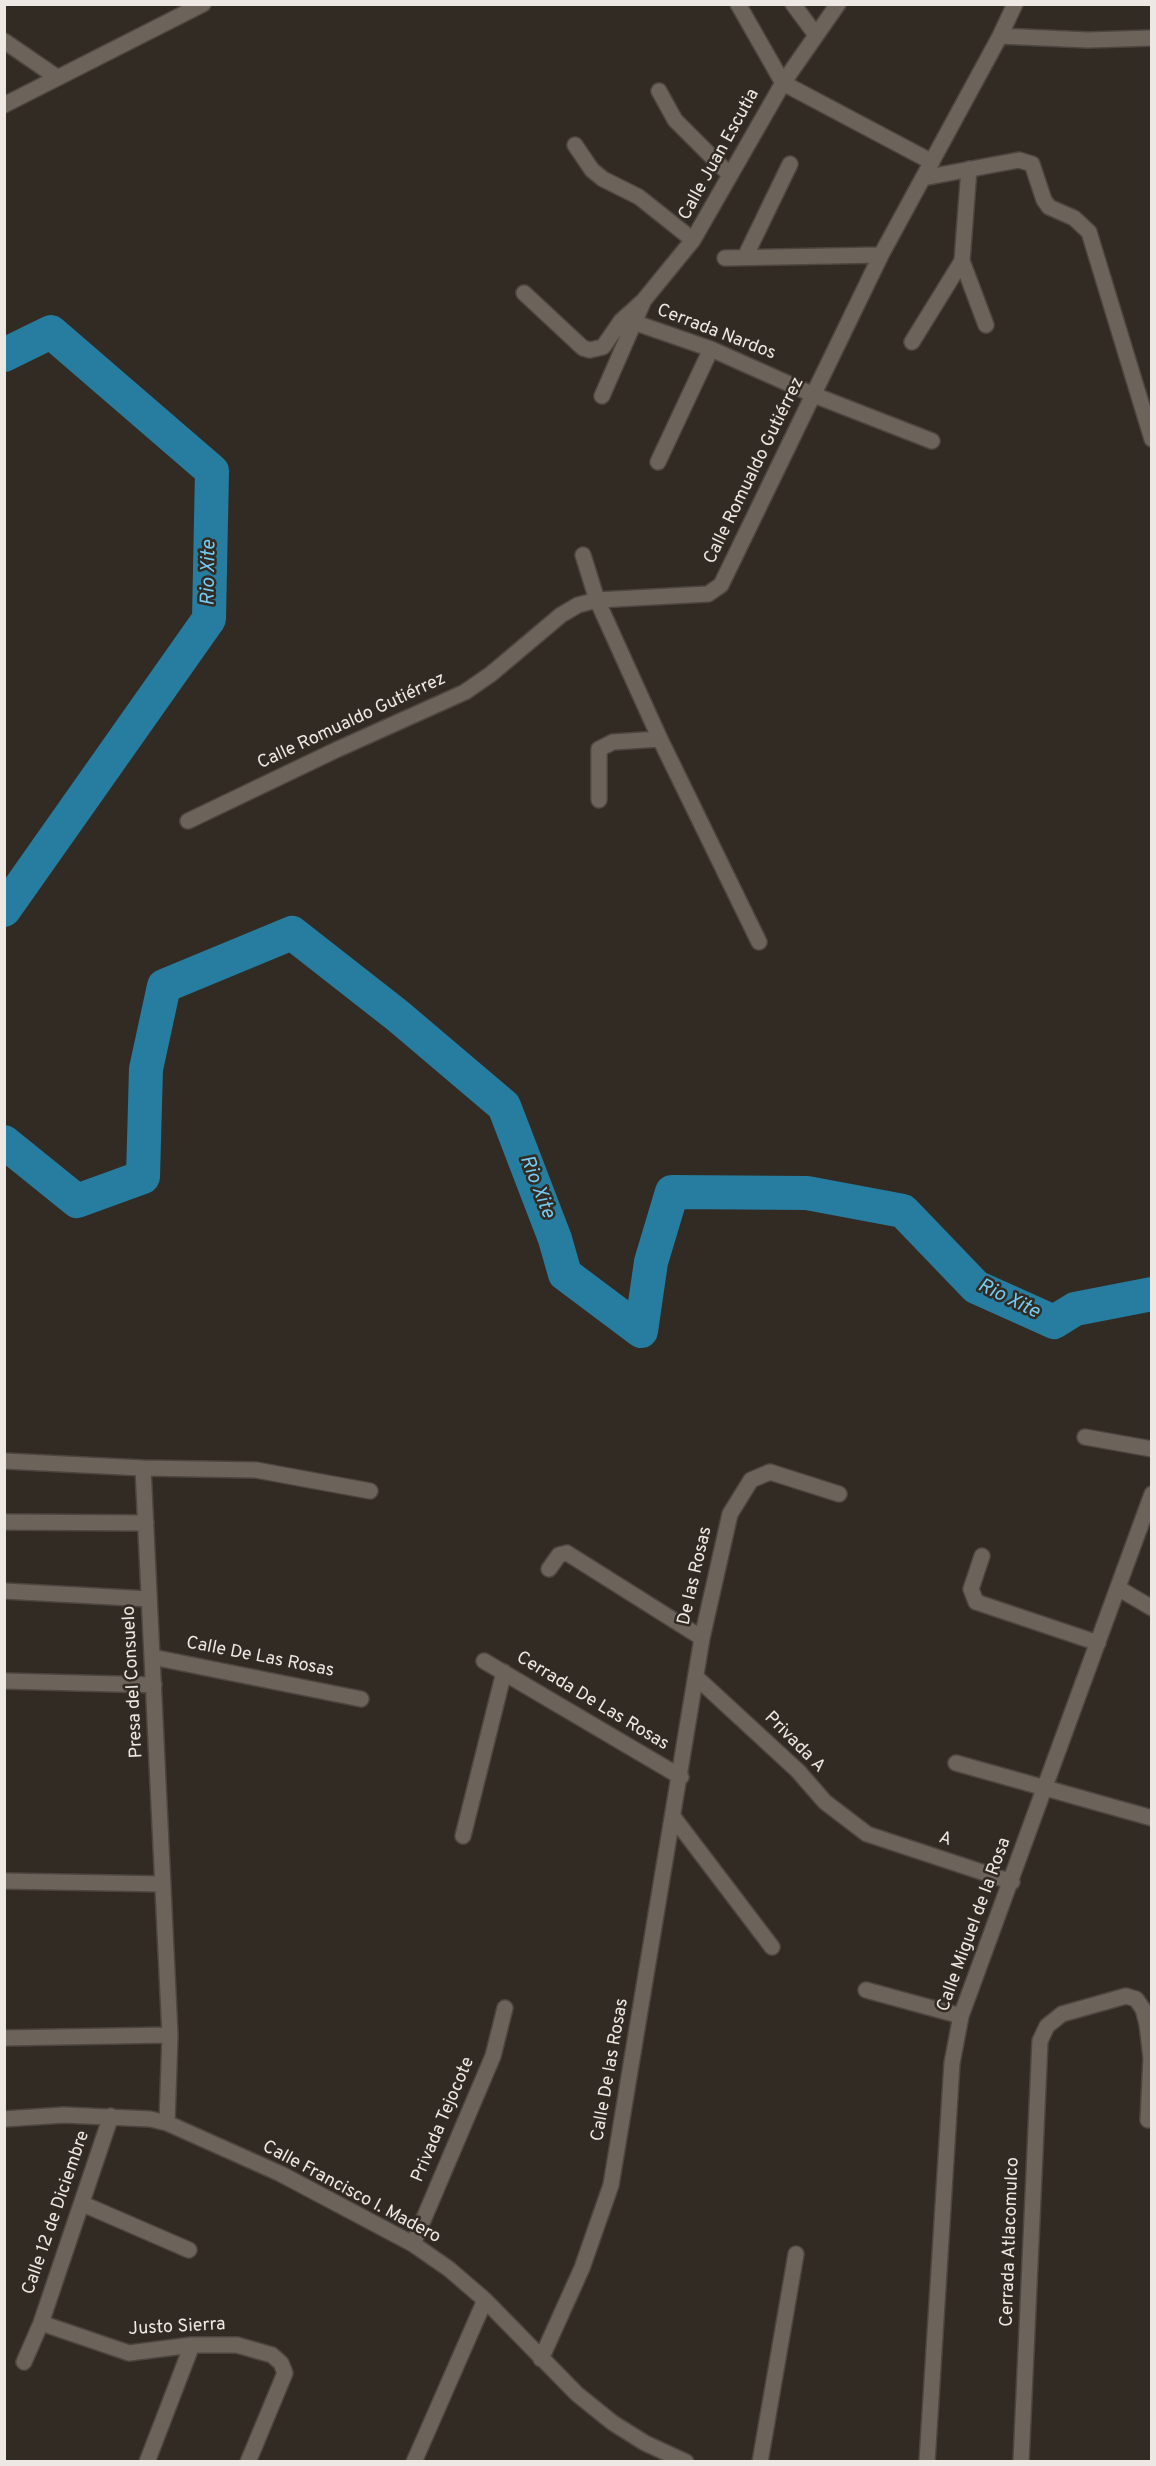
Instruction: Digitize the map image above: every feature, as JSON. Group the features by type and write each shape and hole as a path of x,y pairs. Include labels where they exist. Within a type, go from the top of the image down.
{"street":[{"path":"4,105 203,4"},
{"path":"738,4 783,83 932,162"},
{"path":"793,4 816,35"},
{"name":"Calle Juan Escutia","path":"602,396 636,323 644,300 693,240 783,83 838,4"},
{"name":"Calle Romualdo Gutiérrez","path":"188,821 336,750 465,692 491,674 561,615 578,605 597,600 708,594 721,585 881,255 1000,36 1015,4"},
{"path":"1000,36 1088,40 1152,38"},
{"path":"4,41 58,78"},
{"path":"659,91 675,120 729,174"},
{"path":"575,145 592,170 603,179 646,202 693,240"},
{"path":"923,178 1027,160 1032,164 1044,200 1049,207 1074,218 1089,232 1152,439"},
{"path":"745,257 790,164"},
{"path":"969,169 962,261 986,325"},
{"path":"725,258 881,255"},
{"path":"912,342 962,261"},
{"path":"524,293 583,348 595,351 603,347 621,321 644,300"},
{"name":"Cerrada Nardos","path":"636,323 711,349 814,395 932,441"},
{"path":"658,462 711,349"},
{"path":"583,555 597,600 660,739 759,942"},
{"path":"599,800 599,749 613,742 660,739"},
{"path":"1085,1437 1152,1449"},
{"path":"4,1461 142,1468 256,1470 370,1491"},
{"name":"Presa del Consuelo","path":"142,1468 170,2035 167,2123"},
{"name":"De las Rosas","path":"681,1777 702,1638 730,1514 751,1480 770,1472 839,1494"},
{"name":"Calle Miguel de la Rosa","path":"927,2462 952,2063 962,2016 1152,1494"},
{"path":"4,1522 146,1523"},
{"path":"549,1569 559,1555 567,1554 702,1638"},
{"path":"982,1556 971,1589 976,1602 1098,1643"},
{"path":"1118,1588 1152,1608"},
{"path":"4,1592 149,1599"},
{"name":"Calle De Las Rosas","path":"152,1656 361,1699"},
{"name":"Cerrada De Las Rosas","path":"484,1661 681,1777"},
{"path":"463,1836 504,1672"},
{"name":"Privada A","path":"696,1677 798,1771 825,1802 867,1834"},
{"path":"4,1681 154,1685"},
{"path":"956,1763 1152,1818"},
{"name":"Calle De las Rosas","path":"541,2359 582,2268 611,2186 681,1777"},
{"path":"674,1818 772,1947"},
{"name":"A","path":"867,1834 1012,1882"},
{"path":"4,1881 163,1884"},
{"path":"867,1990 962,2016"},
{"name":"Cerrada Atlacomulco","path":"1022,2462 1040,2041 1047,2026 1062,2014 1126,1996 1136,1999 1145,2016 1151,2058"},
{"name":"Privada Tejocote","path":"413,2244 493,2056 505,2008"},
{"path":"4,2038 170,2035"},
{"path":"1148,2120 1151,2058"},
{"name":"Calle Francisco I. Madero","path":"4,2119 111,2116 167,2123 281,2174 413,2244 485,2300 577,2394 613,2423 678,2460"},
{"name":"Calle 12 de Diciembre","path":"24,2361 41,2323 111,2116"},
{"path":"83,2204 189,2250"},
{"path":"760,2462 796,2254"},
{"path":"414,2462 485,2300"},
{"name":"Justo Sierra","path":"41,2323 129,2353 192,2345 237,2345 272,2355 281,2363 285,2373 248,2462"},
{"path":"147,2462 192,2345"}],"waterway":[{"name":"Rio Xite","path":"4,355 51,332 212,471 209,619 4,910"},
{"name":"Rio Xite","path":"4,1142 77,1201 143,1177 146,1069 164,986 292,933 398,1016 504,1106 555,1239 565,1274 641,1331 651,1262 672,1192 807,1193 903,1211 976,1287 1054,1322 1075,1309 1152,1294"}]}
